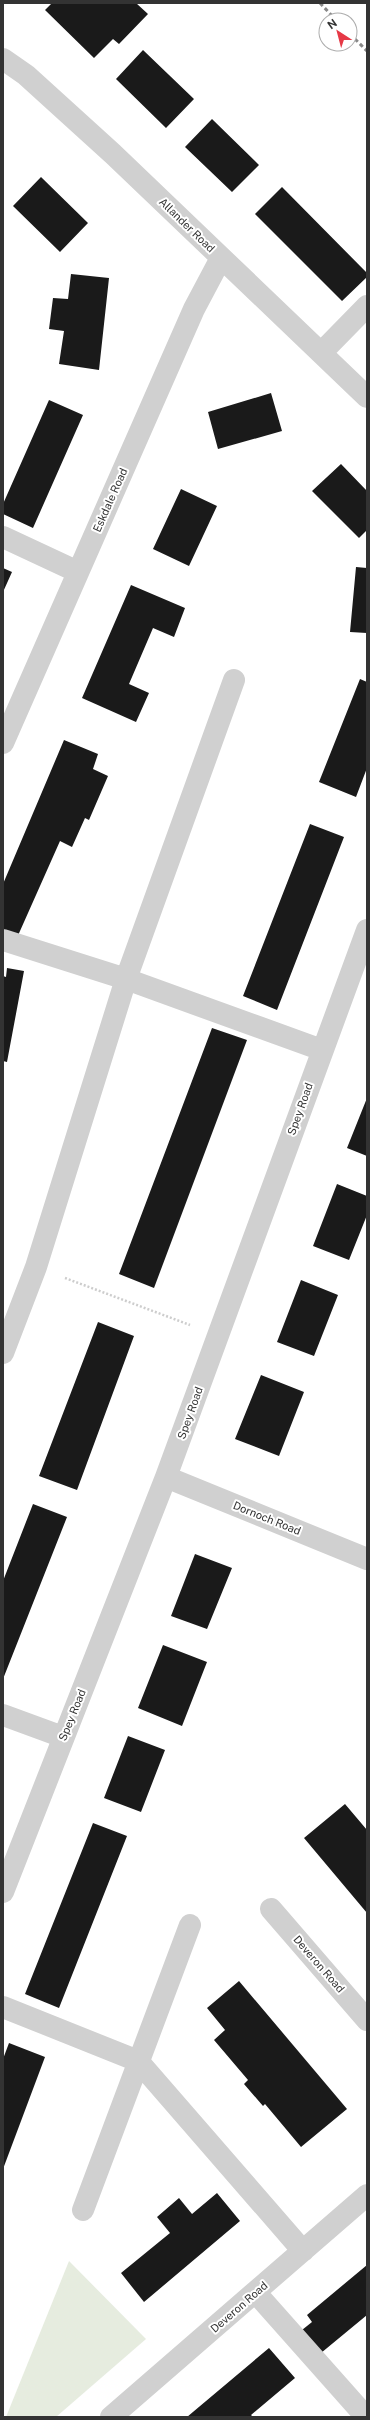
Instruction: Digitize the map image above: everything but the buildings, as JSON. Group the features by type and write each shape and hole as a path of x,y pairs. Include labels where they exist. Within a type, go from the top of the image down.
{"street":[{"name":"Allander Road","path":"3,59 26,75 85,128 367,397"},
{"name":"Eskdale Road","path":"3,743 194,308 222,258"},
{"path":"321,353 367,306"},
{"path":"3,537 78,572"},
{"path":"3,1353 36,1267 126,979 234,680"},
{"name":"Spey Road","path":"3,1892 166,1477 367,930"},
{"path":"3,940 126,979 322,1050"},
{"name":"Dornoch Road","path":"166,1477 367,1559"},
{"path":"3,1715 63,1738"},
{"name":"Deveron Road","path":"271,1909 367,2020"},
{"path":"83,2210 138,2060 190,1925"},
{"path":"3,2007 138,2060 303,2251"},
{"name":"Deveron Road","path":"110,2417 256,2293 367,2195"},
{"path":"256,2293 361,2411"}],"path":[{"path":"36,1267 218,1336"}],"shaded area":[{"path":"69,2261 146,2339 56,2417 6,2417"}],"railway":[{"path":"320,3 328,12"},
{"path":"358,42 367,51"}]}
